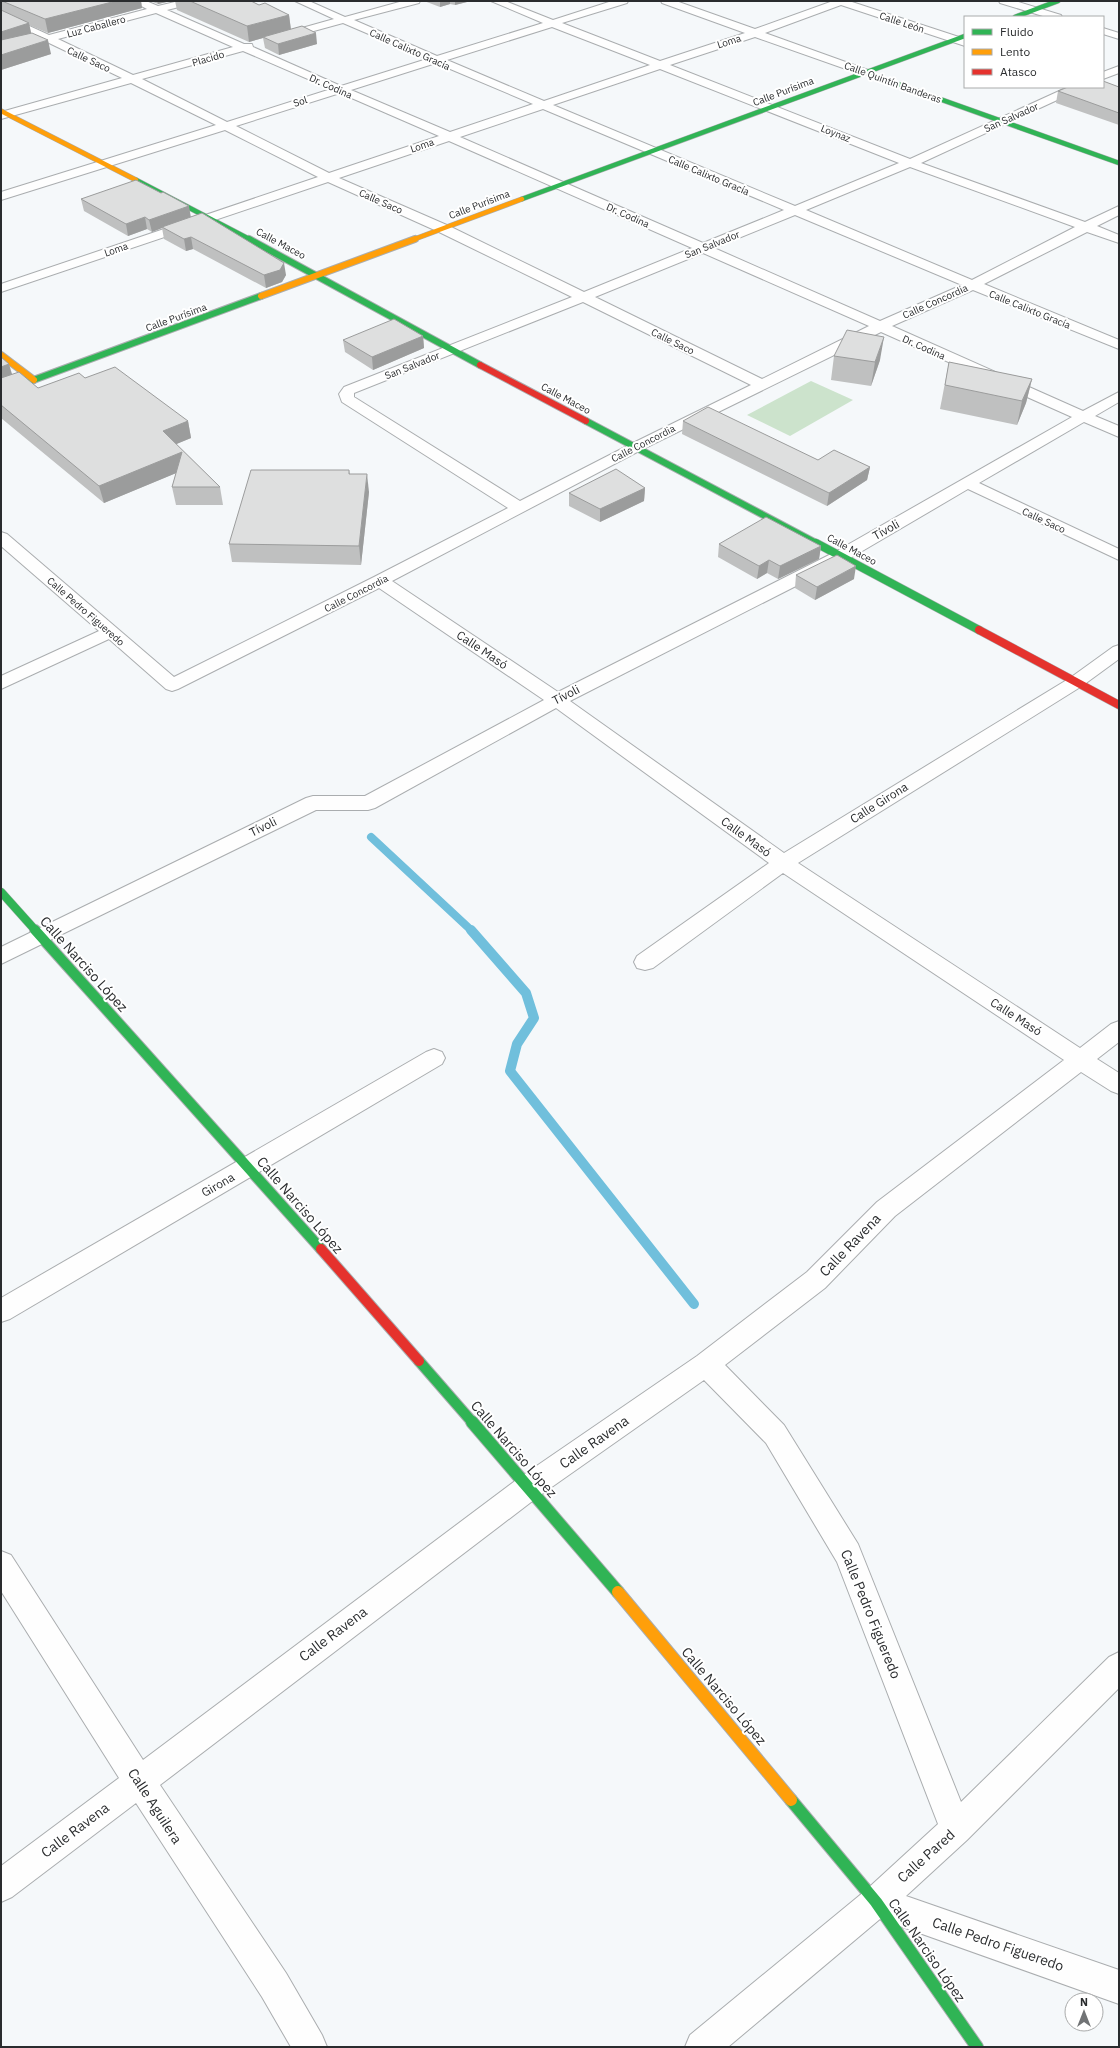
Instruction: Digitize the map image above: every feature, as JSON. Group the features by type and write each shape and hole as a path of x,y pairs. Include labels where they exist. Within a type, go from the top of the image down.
{"street":[{"name":"Dr. Codina","path":"137,1 338,90 561,185 1119,432"},
{"name":"Luz Caballero","path":"1,51 191,1"},
{"name":"Calle Calixto Gracía","path":"300,1 653,152 1119,345"},
{"path":"272,40 415,1"},
{"name":"Loynaz","path":"496,1 910,163 1119,239"},
{"name":"Sol","path":"1,196 623,1"},
{"name":"Calle Quintín Banderas","path":"666,1 1119,163"},
{"name":"Loma","path":"1,288 540,104 755,33 841,1"},
{"name":"Calle León","path":"841,1 964,43"},
{"path":"1004,1 1054,16"},
{"path":"1018,16 1058,1"},
{"name":"Calle Saco","path":"1,16 46,39 132,79 328,177 444,229 761,384"},
{"path":"1104,31 1119,36"},
{"name":"Calle Purísima","path":"1,392 964,36"},
{"name":"Placido","path":"3,114 258,44"},
{"path":"1104,76 1119,69"},
{"name":"San Salvador","path":"519,508 347,398 346,394 349,390 584,297 910,163 1075,88"},
{"name":"Calle Maceo","path":"3,114 209,217 450,349 1119,705"},
{"name":"Calle Concordia","path":"172,685 380,581 636,447 761,384 972,284 1119,210"},
{"path":"1,355 34,380"},
{"name":"Tívoli","path":"1,956 313,803 368,803 557,700 841,556 969,484 1119,396"},
{"name":"Calle Saco","path":"969,484 1119,556"},
{"name":"Calle Pedro Figueredo","path":"1,537 172,685"},
{"name":"Calle Masó","path":"380,581 557,700 783,863 1119,1084"},
{"path":"1,683 110,632"},
{"name":"Calle Girona","path":"645,962 783,863 1076,682 1119,651"},
{"name":"Calle Narciso López","path":"1,892 248,1167 529,1487 876,1902 977,2047"},
{"name":"Calle Ravena","path":"1,1886 529,1487 706,1364 816,1280 886,1209 1082,1060 1119,1030"},
{"name":"Girona","path":"1,1311 434,1058"},
{"name":"Calle Pedro Figueredo","path":"706,1364 775,1434 848,1554 956,1829"},
{"name":"Calle Aguilera","path":"1,1565 139,1781 274,1985 310,2047"},
{"name":"Calle Pared","path":"702,2047 876,1902 956,1829 1119,1667"},
{"name":"Calle Pedro Figueredo","path":"876,1902 1119,1987"}],"green space":[{"path":"811,381 853,400 790,436 747,415"}],"building":[{"path":"2,1 116,1 45,19"},
{"path":"190,1 251,1 259,5 265,3 289,15 247,26"},
{"path":"1,10 29,23 1,32"},
{"path":"302,26 316,33 278,44 263,37"},
{"path":"32,33 48,40 1,55 1,40"},
{"path":"1104,81 1119,87 1119,113 1058,91 1066,88 1104,88"},
{"path":"136,180 189,206 149,220 145,217 126,224 81,199"},
{"path":"202,213 284,263 280,270 264,275 191,237 184,239 162,227"},
{"path":"394,319 423,336 372,357 343,340"},
{"path":"847,330 884,337 875,362 834,356"},
{"path":"1,357 9,364 1,367"},
{"path":"949,362 1032,379 1022,401 945,385"},
{"path":"115,367 188,421 163,431 220,487 172,487 182,452 99,486 1,405 1,378 19,372 38,388 79,373 85,378"},
{"path":"708,407 818,460 834,450 870,467 829,493 683,421"},
{"path":"616,469 645,488 600,509 569,493"},
{"path":"251,470 349,470 349,474 367,474 359,546 229,544"},
{"path":"766,517 821,546 780,566 769,560 759,566 719,544"},
{"path":"837,555 856,566 817,587 796,575"}],"waterway":[{"path":"371,837 471,930"},
{"path":"471,930 526,993 534,1018 517,1044 510,1071 694,1304"}],"traffic: fast":[{"path":"1018,16 1058,1"},
{"path":"522,199 964,36"},
{"path":"864,72 1119,163"},
{"path":"136,180 209,217 480,365"},
{"path":"1,392 261,296"},
{"path":"586,421 979,630"},
{"path":"1,892 321,1249"},
{"path":"419,1361 618,1592"},
{"path":"791,1800 876,1902 977,2047"}],"traffic: slow":[{"path":"1,111 136,180"},
{"path":"261,296 522,199"},
{"path":"1,355 34,380"},
{"path":"618,1592 791,1800"}],"traffic: jam":[{"path":"480,365 586,421"},
{"path":"979,630 1119,705"},
{"path":"321,1249 419,1361"}]}
